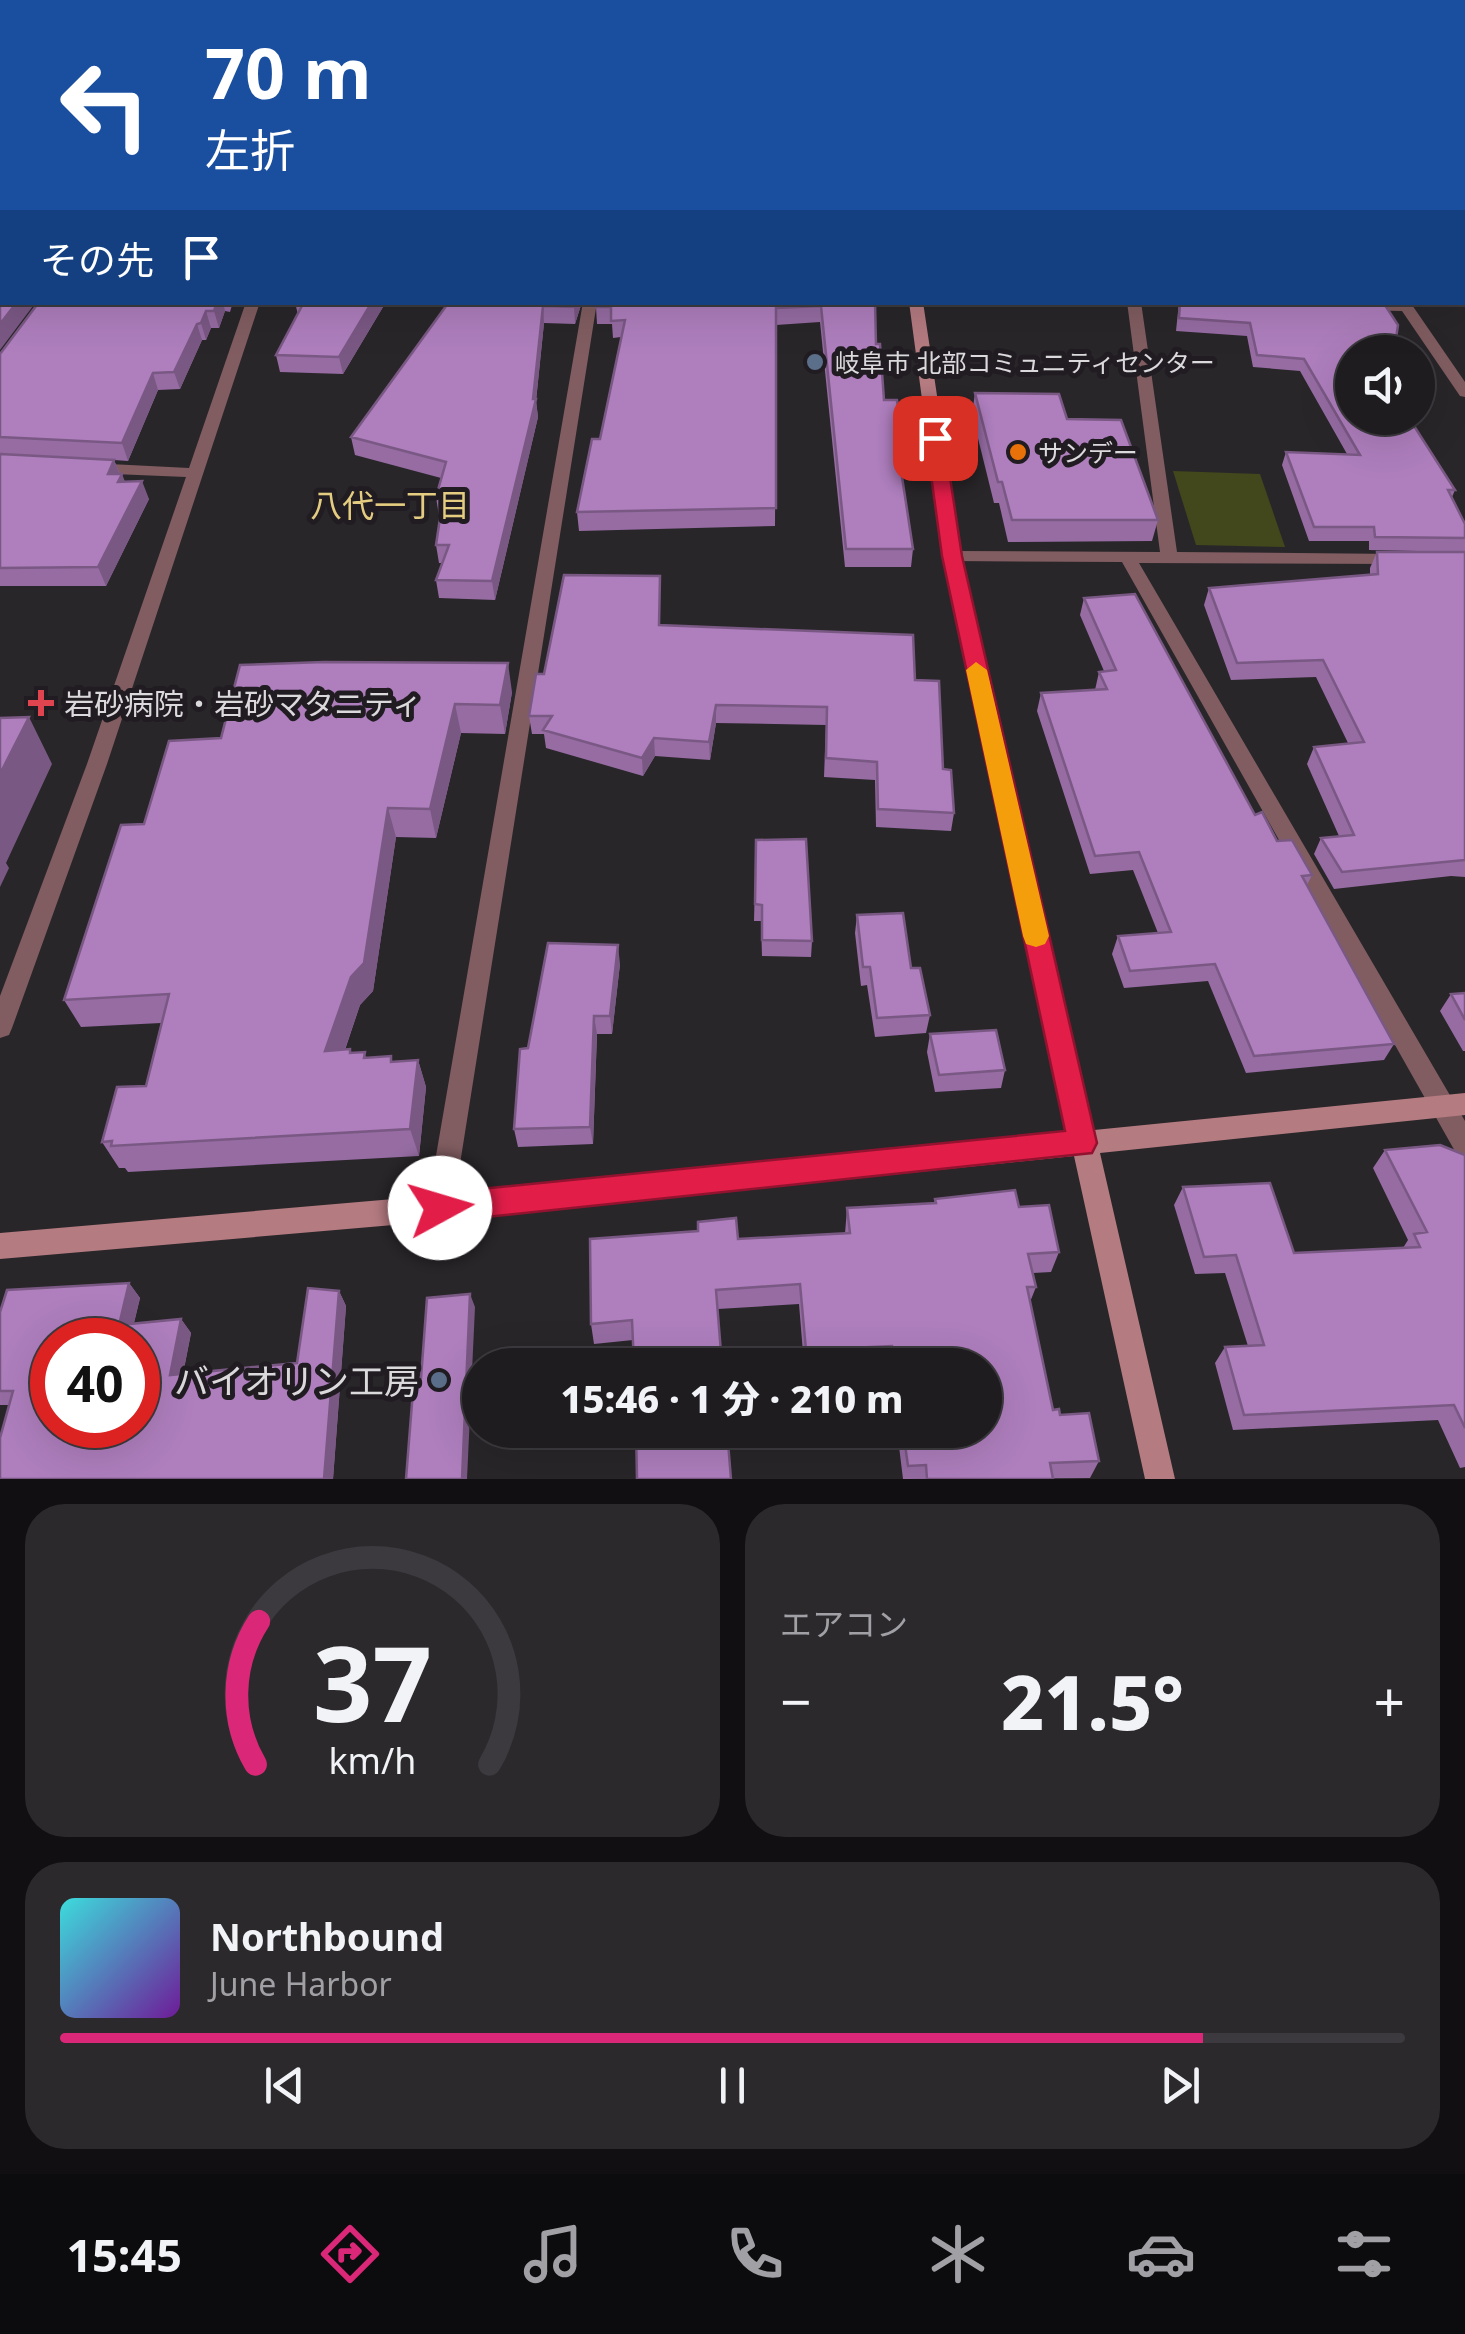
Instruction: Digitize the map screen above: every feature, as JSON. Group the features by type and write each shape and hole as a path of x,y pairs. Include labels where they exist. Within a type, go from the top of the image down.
{"street":[{"path":"0,1028 98,764 251,305"},
{"path":"440,1208 590,305"},
{"path":"916,305 952,556 1160,1479"},
{"path":"1134,305 1169,558"},
{"path":"1347,306 1405,305 1465,393"},
{"path":"1443,362 1465,362"},
{"path":"77,467 193,473"},
{"path":"952,556 1426,560"},
{"path":"1128,558 1454,1105 1465,1146"},
{"path":"0,1246 440,1208 1454,1105"}],"green space":[{"path":"1173,471 1260,474 1285,547 1196,545"}],"building":[{"path":"0,305 15,305 0,324"},
{"path":"37,305 216,305 197,324 174,372 153,373 122,443 0,437 0,354"},
{"path":"302,305 370,305 339,357 276,355"},
{"path":"447,305 574,305 543,306 536,399 492,581 436,580 449,545 436,545 443,498 436,497 446,462 351,437"},
{"path":"875,305 884,400 897,400 903,445 897,444 913,549 846,549 821,306 776,308 776,508 577,512 592,439 600,439 625,320 611,321 611,307 596,307"},
{"path":"1180,305 1385,305 1398,325 1397,335 1335,335 1335,412 1304,359 1257,355 1250,323 1179,318"},
{"path":"975,393 1059,394 1067,419 1121,420 1158,520 1012,520"},
{"path":"1348,435 1420,435 1455,490 1448,490 1465,524 1465,538 1375,537 1374,527 1314,527 1286,452 1360,455"},
{"path":"0,454 114,460 108,474 122,474 118,482 142,481 98,567 0,568"},
{"path":"1377,552 1465,552 1465,860 1342,872 1321,838 1354,835 1314,747 1364,742 1323,660 1237,663 1209,588 1378,574"},
{"path":"564,575 660,576 659,625 913,635 915,680 939,681 943,769 951,770 954,813 878,809 877,762 826,758 827,707 716,705 709,742 654,738 642,758 543,730 552,716 529,716 536,674 544,674"},
{"path":"1135,594 1255,815 1262,812 1277,841 1292,840 1312,875 1302,876 1394,1044 1254,1056 1215,964 1130,971 1118,936 1171,932 1139,852 1095,856 1041,693 1107,689 1099,672 1116,670 1084,598"},
{"path":"508,663 500,705 455,704 430,809 388,808 364,963 351,977 325,1051 350,1049 350,1053 365,1052 364,1058 391,1056 391,1062 418,1060 410,1129 111,1146 112,1141 102,1142 117,1087 146,1086 169,994 64,1000 121,825 144,824 169,741 221,738 240,665"},
{"path":"29,717 0,774 0,718"},
{"path":"806,839 812,941 762,940 762,905 755,904 756,840"},
{"path":"903,913 911,968 920,968 930,1015 877,1018 870,967 863,967 857,915"},
{"path":"548,943 618,945 610,1016 594,1016 590,1127 514,1129 520,1049 528,1048"},
{"path":"1465,993 1465,1020 1451,994"},
{"path":"996,1030 1005,1070 939,1075 930,1034"},
{"path":"1440,1145 1465,1155 1465,1428 1454,1405 1244,1415 1225,1347 1264,1345 1236,1255 1204,1257 1183,1187 1270,1183 1294,1253 1420,1247 1414,1234 1427,1232 1385,1150"},
{"path":"1015,1190 1019,1207 1049,1205 1059,1252 1028,1254 1036,1287 1027,1287 1053,1410 1059,1409 1060,1415 1089,1413 1099,1461 1050,1463 1053,1479 927,1479 926,1465 908,1466 906,1448 1002,1448 1002,1348 806,1348 800,1284 716,1290 721,1348 633,1348 632,1320 591,1324 590,1239 698,1231 698,1222 736,1218 738,1239 850,1233 847,1208 936,1203 935,1199"},
{"path":"129,1283 121,1318 30,1318 30,1448 160,1448 160,1321 181,1319 170,1375 297,1363 308,1288 339,1291 324,1479 0,1479 0,1438 13,1391 0,1391 0,1312 7,1290"},
{"path":"470,1294 468,1348 462,1348 462,1479 406,1479 414,1378 421,1378 427,1298"},
{"path":"636,1448 728,1448 731,1479 637,1479"}],"slow traffic":[{"path":"976,670 1036,936"}],"place":[{"name":"岐阜市 北部コミュニティセンター","path":"815,362"},
{"name":"サンデー","path":"1018,452"},
{"name":"岩砂病院・岩砂マタニティ","path":"41,703"},
{"name":"バイオリン工房","path":"439,1380"}],"district":[{"name":"八代一丁目","path":"390,504"}],"route":[{"path":"440,1208 1082,1143 952,556 935,438"}]}
